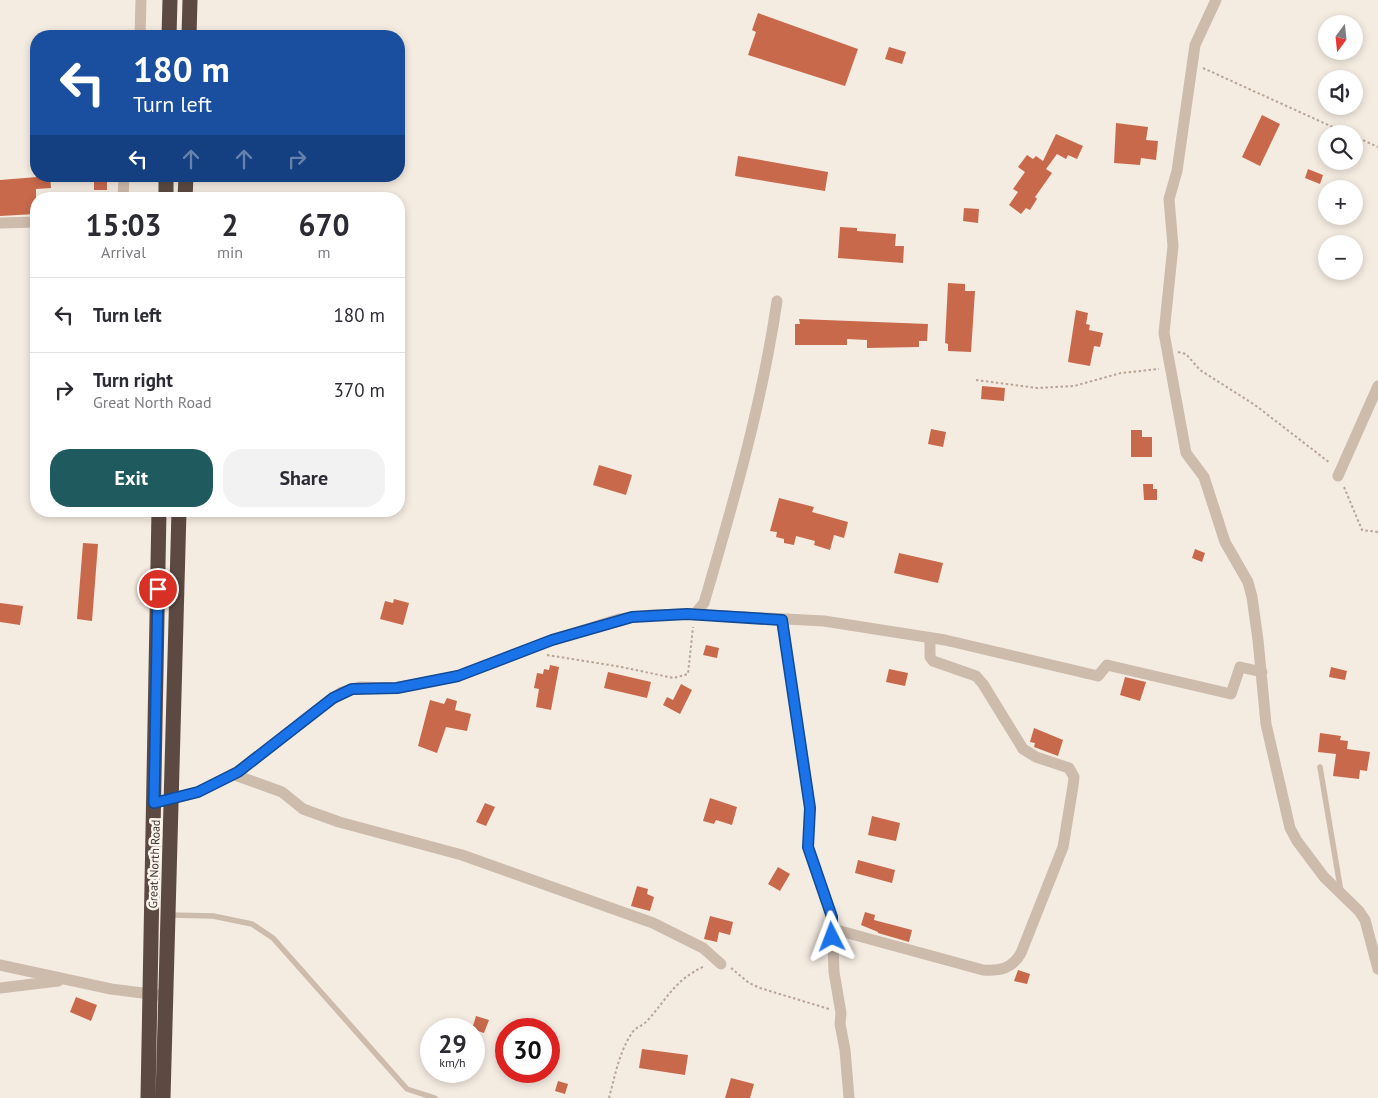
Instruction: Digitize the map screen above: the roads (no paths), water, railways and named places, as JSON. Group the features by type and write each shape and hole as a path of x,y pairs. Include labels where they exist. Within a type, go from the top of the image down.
{"highway":[{"path":"169,30 170,0"},
{"path":"189,30 190,0"},
{"name":"Great North Road","path":"148,1098 160,517"},
{"name":"Great North Road","path":"163,1098 179,517"}],"street":[{"path":"140,30 141,0"},
{"path":"1216,0 1195,45 1177,171 1169,199 1173,246 1164,333 1169,368 1186,453 1204,477 1226,542 1248,582 1256,620 1266,724 1290,828 1310,860 1341,894 1360,910 1365,920 1378,969"},
{"path":"0,223 30,222"},
{"path":"694,615 704,603 748,443 770,349 776,301"},
{"path":"1338,476 1378,386"},
{"path":"154,803 198,792 232,774 285,737 342,692 360,687 397,688 450,678 619,619 651,615 817,620 930,638 1098,676 1107,665 1231,694 1240,667 1262,672"},
{"path":"782,620 810,808 808,847 832,917 834,972 841,1013 840,1024 849,1098"},
{"path":"833,929 975,969 996,971 1008,968 1016,962 1021,953 1062,847 1074,776 1069,768 1036,757 1023,749 983,684 970,673 933,661 930,657 930,638"},
{"path":"232,774 282,792 303,809 339,822 462,854 653,923 703,948 721,964"},
{"path":"0,965 62,980 165,996"},
{"path":"0,988 62,980"}],"lane":[{"path":"1320,767 1341,894"},
{"path":"167,915 213,916 252,924 273,938 407,1089 435,1098"}]}
